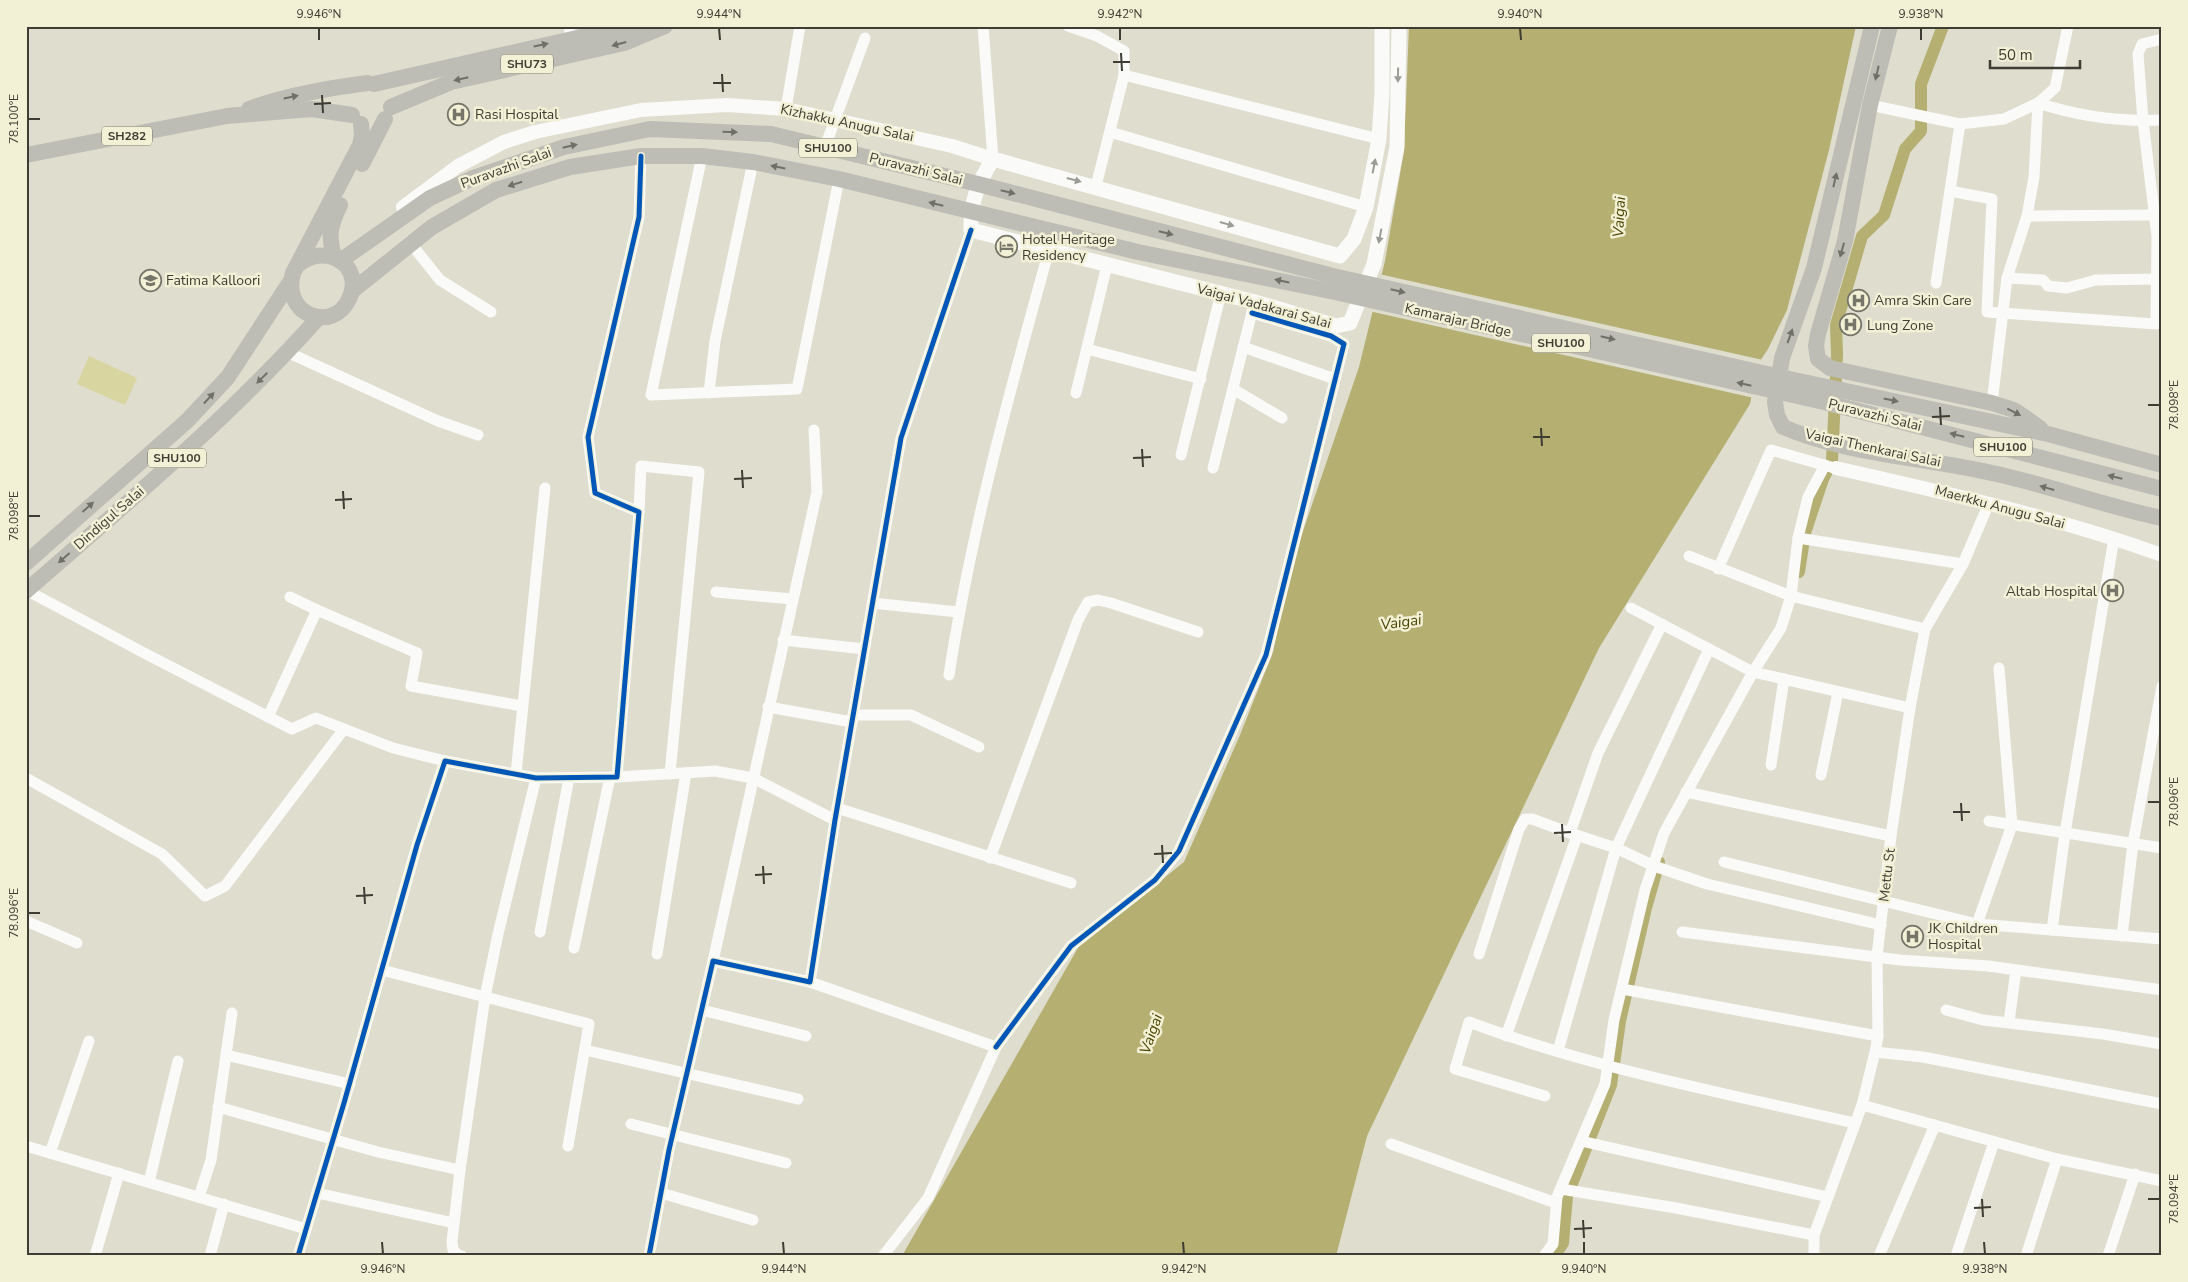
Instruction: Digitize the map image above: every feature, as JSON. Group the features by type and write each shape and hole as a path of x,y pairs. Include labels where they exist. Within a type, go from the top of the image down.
{"main road":[{"name":"SHU73","path":"298,265 360,145 362,135 357,119 349,104 353,92 357,88 570,32 630,26"},
{"name":"SHU73","path":"357,119 374,125 388,113 451,82 624,44 665,26"},
{"path":"970,230 970,212 978,184 993,159 1096,186 1340,256 1354,239 1366,207 1379,140 1382,93 1382,26"},
{"name":"Vaigai Vadakarai Salai","path":"970,230 1221,294 1254,308 1336,326 1350,323 1374,264 1397,147 1399,26"},
{"name":"Vaigai Thenkarai Salai","path":"1872,26 1814,268 1782,358 1775,402 1777,415 1784,427 1846,446 1994,473 2123,510 2162,518"},
{"path":"1890,26 1870,105 1845,241 1816,346 1818,359 1830,368 1992,403 2014,410 2048,434"},
{"path":"352,291 350,274 337,259 329,240 330,227 388,113 389,95 385,90 371,83"},
{"name":"SH282","path":"228,116 272,101 341,86 371,83"},
{"name":"SH282","path":"26,156 228,116 312,109 357,119"},
{"name":"Puravazhi Salai","path":"337,259 378,235 430,198 473,178 564,148 650,129 771,134 978,184 1332,283"},
{"name":"Puravazhi Salai","path":"352,291 412,245 432,227 496,190 570,167 641,156 702,156 753,162 839,179 1138,252 1332,283"},
{"path":"298,265 314,255 337,259"},
{"name":"SHU100","path":"290,282 298,265"},
{"path":"290,282 294,302 300,310 309,315 319,317"},
{"name":"Dindigul Salai","path":"26,563 187,421 234,369 290,282"},
{"name":"Kamarajar Bridge","path":"1332,283 1793,387"},
{"name":"SHU100","path":"319,317 337,313 349,300 352,291"},
{"name":"Dindigul Salai","path":"26,591 205,434 287,352 319,317"},
{"name":"Puravazhi Salai","path":"1793,387 1825,394 1843,407 2162,489"},
{"name":"Puravazhi Salai","path":"1825,394 1843,390 2048,434 2162,465"}],"street":[{"path":"786,109 800,26"},
{"path":"983,26 993,159"},
{"path":"1068,26 1100,31 1124,51 1124,75 1096,186"},
{"path":"1870,105 1960,124 2004,119 2038,103 2055,88 2068,26"},
{"path":"825,148 864,38"},
{"path":"1950,191 1992,199 1987,312 2156,324 2156,279 2159,236 2153,215 2138,54 2142,44 2162,39"},
{"path":"1124,75 1379,140"},
{"path":"2038,103 2080,114 2143,121 2162,120"},
{"path":"1992,403 2007,278 2027,216 2034,177 2038,103"},
{"name":"Kizhakku Anugu Salai","path":"378,235 377,228 458,166 504,142 535,132 642,110 727,105 786,109 952,146 993,159"},
{"path":"1936,283 1960,124"},
{"path":"1110,132 1366,207"},
{"path":"639,512 595,493 588,437 639,216 641,156"},
{"path":"702,156 651,395 797,389 839,179"},
{"path":"709,393 715,341 753,162"},
{"path":"2027,216 2153,215"},
{"path":"810,982 837,808 901,438 970,230"},
{"path":"412,245 440,280 491,312"},
{"path":"948,675 958,612 1000,428 1049,250"},
{"path":"1076,393 1107,265"},
{"path":"2007,278 2043,280 2048,286 2067,288 2096,280 2156,279"},
{"path":"1181,455 1221,294"},
{"path":"883,1256 928,1198 996,1048 1071,946 1155,880 1179,852 1266,655 1344,344 1331,336 1254,308 1213,468"},
{"path":"1244,347 1335,378"},
{"path":"1087,349 1201,379"},
{"path":"287,352 438,421 478,435"},
{"path":"1233,389 1282,418"},
{"path":"650,1256 673,1135 714,961 752,778 817,492 814,430"},
{"path":"1544,1256 1553,1244 1556,1204 1566,1190 1612,1067 1614,1020 1626,990 1645,890 1657,867 1664,833 1690,793 1781,628 1795,597 1808,497 1829,466 1771,450 1718,569"},
{"path":"574,948 613,777 639,512 641,466 699,472 670,774"},
{"name":"Maerkku Anugu Salai","path":"1829,466 1989,502 2114,538 2162,555"},
{"path":"516,774 545,488"},
{"name":"Mettu St","path":"1814,1256 1814,1235 1854,1122 1862,1105 1878,1036 1877,956 1891,836 1910,708 1925,628 1963,564 1989,502"},
{"path":"2052,930 2065,833 2114,538"},
{"path":"1802,539 1963,564"},
{"path":"1689,556 1718,569 1795,597 1925,628"},
{"path":"26,591 292,729 316,718 393,748 445,761 536,778 613,777 715,771 752,778 835,820"},
{"path":"716,592 792,599"},
{"path":"290,597 417,653 411,686 522,706"},
{"path":"990,858 1078,620 1088,602 1098,600 1111,603 1198,632"},
{"path":"872,603 958,612"},
{"path":"1631,608 1756,673 1910,708"},
{"path":"268,717 317,610"},
{"path":"1506,1036 1574,834 1598,753 1662,624"},
{"path":"783,640 864,649"},
{"path":"1558,1051 1616,848 1709,649"},
{"path":"1977,924 2012,825 1999,668"},
{"path":"1771,765 1784,679"},
{"path":"2122,936 2133,843 2162,686"},
{"path":"1821,775 1838,692"},
{"path":"768,707 852,719 911,715 979,747"},
{"path":"26,778 162,854 205,896 225,886 344,729"},
{"path":"298,1256 350,1084 417,845 445,761"},
{"path":"657,954 686,773"},
{"path":"462,1256 453,1250 454,1223 485,997 498,934 536,778"},
{"path":"540,932 569,778"},
{"path":"1690,793 1891,836"},
{"path":"837,808 1071,883"},
{"path":"1479,954 1519,829 1525,819 1532,819 1616,848 1657,867 1707,884 1881,925"},
{"path":"1989,821 2162,848"},
{"path":"1724,862 1977,924 2162,938"},
{"path":"26,922 78,943"},
{"path":"1682,932 1877,956 2016,970 2162,990"},
{"path":"714,961 810,982 996,1048"},
{"path":"382,970 589,1024 568,1146"},
{"path":"2009,1022 2016,970"},
{"path":"1626,990 1878,1036"},
{"path":"702,1010 806,1036"},
{"path":"1946,1010 1983,1020 2162,1044"},
{"path":"199,1197 211,1160 232,1013"},
{"path":"1545,1096 1454,1069 1469,1022 1506,1036 1612,1067 1854,1122"},
{"path":"50,1153 89,1041"},
{"path":"585,1050 798,1099"},
{"path":"1875,1052 1923,1057 2162,1104"},
{"path":"226,1055 350,1084"},
{"path":"149,1182 178,1061"},
{"path":"1862,1105 2056,1159 2162,1181"},
{"path":"218,1107 378,1152 460,1170"},
{"path":"631,1124 786,1163"},
{"path":"1879,1256 1935,1125"},
{"path":"1585,1142 1828,1197"},
{"path":"1956,1256 1994,1142"},
{"path":"1391,1144 1556,1204"},
{"path":"26,1146 306,1229"},
{"path":"2026,1256 2056,1159"},
{"path":"95,1256 119,1173"},
{"path":"2108,1256 2135,1174"},
{"path":"1566,1190 1814,1235"},
{"path":"317,1193 454,1223"},
{"path":"661,1193 753,1220"},
{"path":"210,1256 224,1204"}],"shaded area":[{"path":"89,356 137,378 125,405 77,384"}],"water":[{"name":"Vaigai","path":"1409,26 1856,26 1829,150 1787,310 1768,349 1758,364 1750,404 1599,648 1367,1136 1336,1256 902,1256 1079,946 1184,862 1240,735 1273,652 1289,572 1359,367 1385,261 1404,151"}],"pier":[{"path":"1379,274 1763,360 1760,365 1754,398 1369,311"}],"waterway":[{"path":"1799,572 1805,533 1823,479 1832,461 1837,354 1836,325 1862,236 1884,215 1905,149 1921,131 1921,84 1943,26"},
{"path":"1554,1256 1563,1243 1567,1196 1611,1085 1620,1021 1646,908 1659,862"}],"cycle path":[{"path":"298,1256 344,1103 417,845 445,761 536,778 617,777 639,512 595,493 588,437 639,217 641,156"},
{"path":"649,1256 669,1150 713,961 810,982 835,820 901,438 971,230"},
{"path":"996,1047 1071,946 1155,880 1179,851 1266,655 1344,344 1331,336 1252,313"}],"place":[{"name":"Rasi Hospital","path":"459,114"},
{"name":"Hotel Heritage Residency","path":"1006,247"},
{"name":"Fatima Kalloori","path":"150,280"},
{"name":"Amra Skin Care","path":"1858,300"},
{"name":"Lung Zone","path":"1851,325"},
{"name":"Altab Hospital","path":"2113,591"},
{"name":"JK Children Hospital","path":"1912,936"}]}
